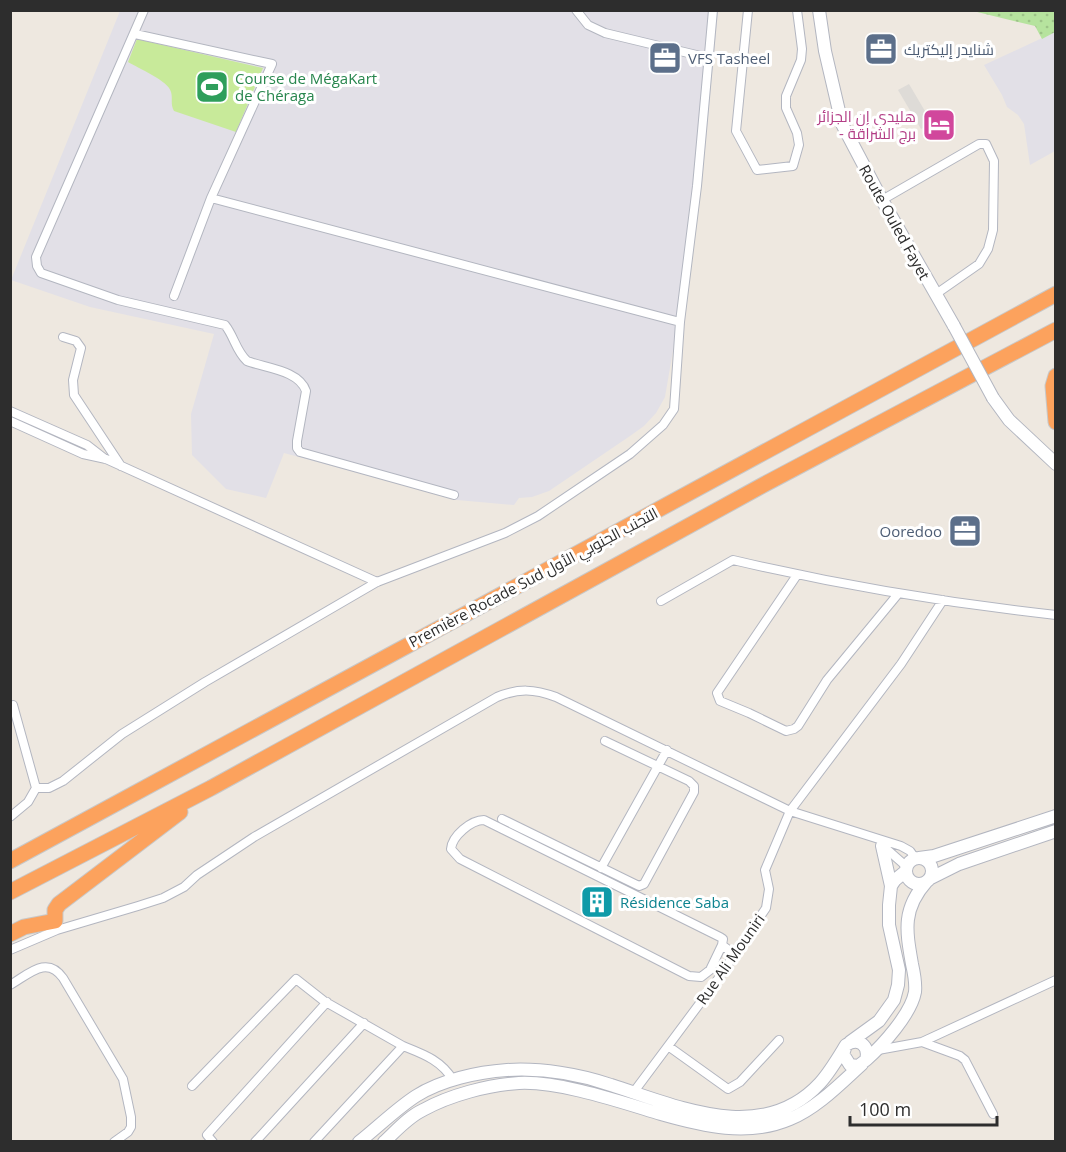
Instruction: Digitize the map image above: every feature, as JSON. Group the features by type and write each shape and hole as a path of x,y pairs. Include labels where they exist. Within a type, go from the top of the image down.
{"highway":[{"name":"Première Rocade Sud التجنب الجنوبي الأول","path":"10,861 1056,294"},
{"name":"Première Rocade Sud التجنب الجنوبي الأول","path":"10,892 211,788 744,496 1056,330"},
{"path":"1056,376 1053,386 1056,422"},
{"path":"10,934 24,927 56,926 56,910 59,904 211,788"}],"street":[{"path":"144,10 36,257 36,266 41,273 118,300 225,325 241,356 247,361 293,376 303,384 306,391 297,441 297,448 300,452 454,495"},
{"path":"576,10 588,25 605,33 709,58"},
{"path":"36,788 49,788 63,781 122,734 205,682 377,582 505,533 538,516 578,491 663,425 674,409 680,322 697,186 713,10"},
{"path":"747,10 736,131 757,170 793,166 799,145 797,133 786,108 789,84 801,60 802,49 797,10"},
{"name":"Route Ouled Fayet","path":"819,10 825,51 842,124 993,398 1009,420 1056,464"},
{"path":"135,34 272,64 211,198 174,296"},
{"path":"882,200 979,144 986,144 989,148 994,161 993,230 988,249 979,264 936,294"},
{"path":"211,198 680,322"},
{"path":"63,337 79,343 81,348 73,380 74,395 121,466"},
{"path":"10,411 87,445 106,459 121,466 377,582"},
{"path":"10,422 83,454 106,459"},
{"path":"661,601 733,560 898,594 1056,615"},
{"path":"798,575 717,693 720,701 786,731 798,726 827,680 898,594"},
{"name":"Rue Ali Mouniri","path":"633,1093 766,908 769,890 765,870 790,811 901,664 943,600"},
{"path":"10,950 56,926 146,903 184,887 197,875 254,837 498,697 513,691 528,689 556,697 790,811 879,842 901,846 910,851 912,864 909,878 915,883 928,880 959,864 1056,831"},
{"path":"10,817 15,810 28,802 36,788 13,705"},
{"path":"502,819 639,886 646,882 694,789 689,781 605,741"},
{"path":"601,868 666,750"},
{"path":"891,886 912,864 1056,816"},
{"path":"478,820 484,820 720,937 723,939 722,945 710,970 700,977 690,976 460,859 451,849 452,843 455,837 478,820"},
{"path":"384,1142 422,1110 466,1094 520,1083 556,1087 604,1097 694,1124 720,1128 768,1125 790,1119 810,1108 877,1050 912,1002 915,990 906,933 907,918 912,903 932,871 930,863 912,864 879,842"},
{"path":"359,1142 418,1095 453,1080 508,1070 536,1070 580,1077 700,1113 726,1118 771,1113 791,1104 819,1083 847,1044 879,1021 894,1000 899,970 889,925 891,886 879,842"},
{"path":"722,945 734,954"},
{"path":"10,984 44,966 58,971 63,978 123,1079 131,1127 114,1142"},
{"path":"192,1086 296,979 327,1002 403,1046 432,1058 441,1064 453,1080"},
{"path":"877,1050 922,1042 1056,980"},
{"path":"213,1142 207,1135 327,1002"},
{"path":"255,1142 364,1023"},
{"path":"668,1046 728,1089 740,1082 779,1040"},
{"path":"856,1041 864,1044 868,1052 864,1062 854,1066 846,1062 843,1054 847,1044 856,1041"},
{"path":"922,1042 965,1060 993,1114"},
{"path":"314,1142 403,1046"}],"shaded area":[{"path":"120,11 718,11 702,181 665,397 656,413 644,426 549,491 532,497 519,498 514,505 457,500 284,453 266,498 226,489 192,455 191,414 214,334 90,307 11,280"},
{"path":"1055,32 1055,151 1030,165 1024,124 1018,115 1007,107 984,65"},
{"path":"909,84 932,123 921,129 898,90"}],"green space":[{"path":"973,11 1055,11 1055,32 1042,39 1035,26"},
{"name":"Course de MégaKart de Chéraga","path":"137,39 263,68 236,132 174,111 169,88 159,79 128,62"}],"place":[{"name":"شنايدر إليكتريك","path":"881,49"},
{"name":"VFS Tasheel","path":"665,58"},
{"name":"Course de MégaKart de Chéraga","path":"212,87"},
{"name":"هليدي إن الجزائر - برج الشراقة","path":"939,125"},
{"name":"Ooredoo","path":"965,531"},
{"name":"Résidence Saba","path":"597,902"}]}
